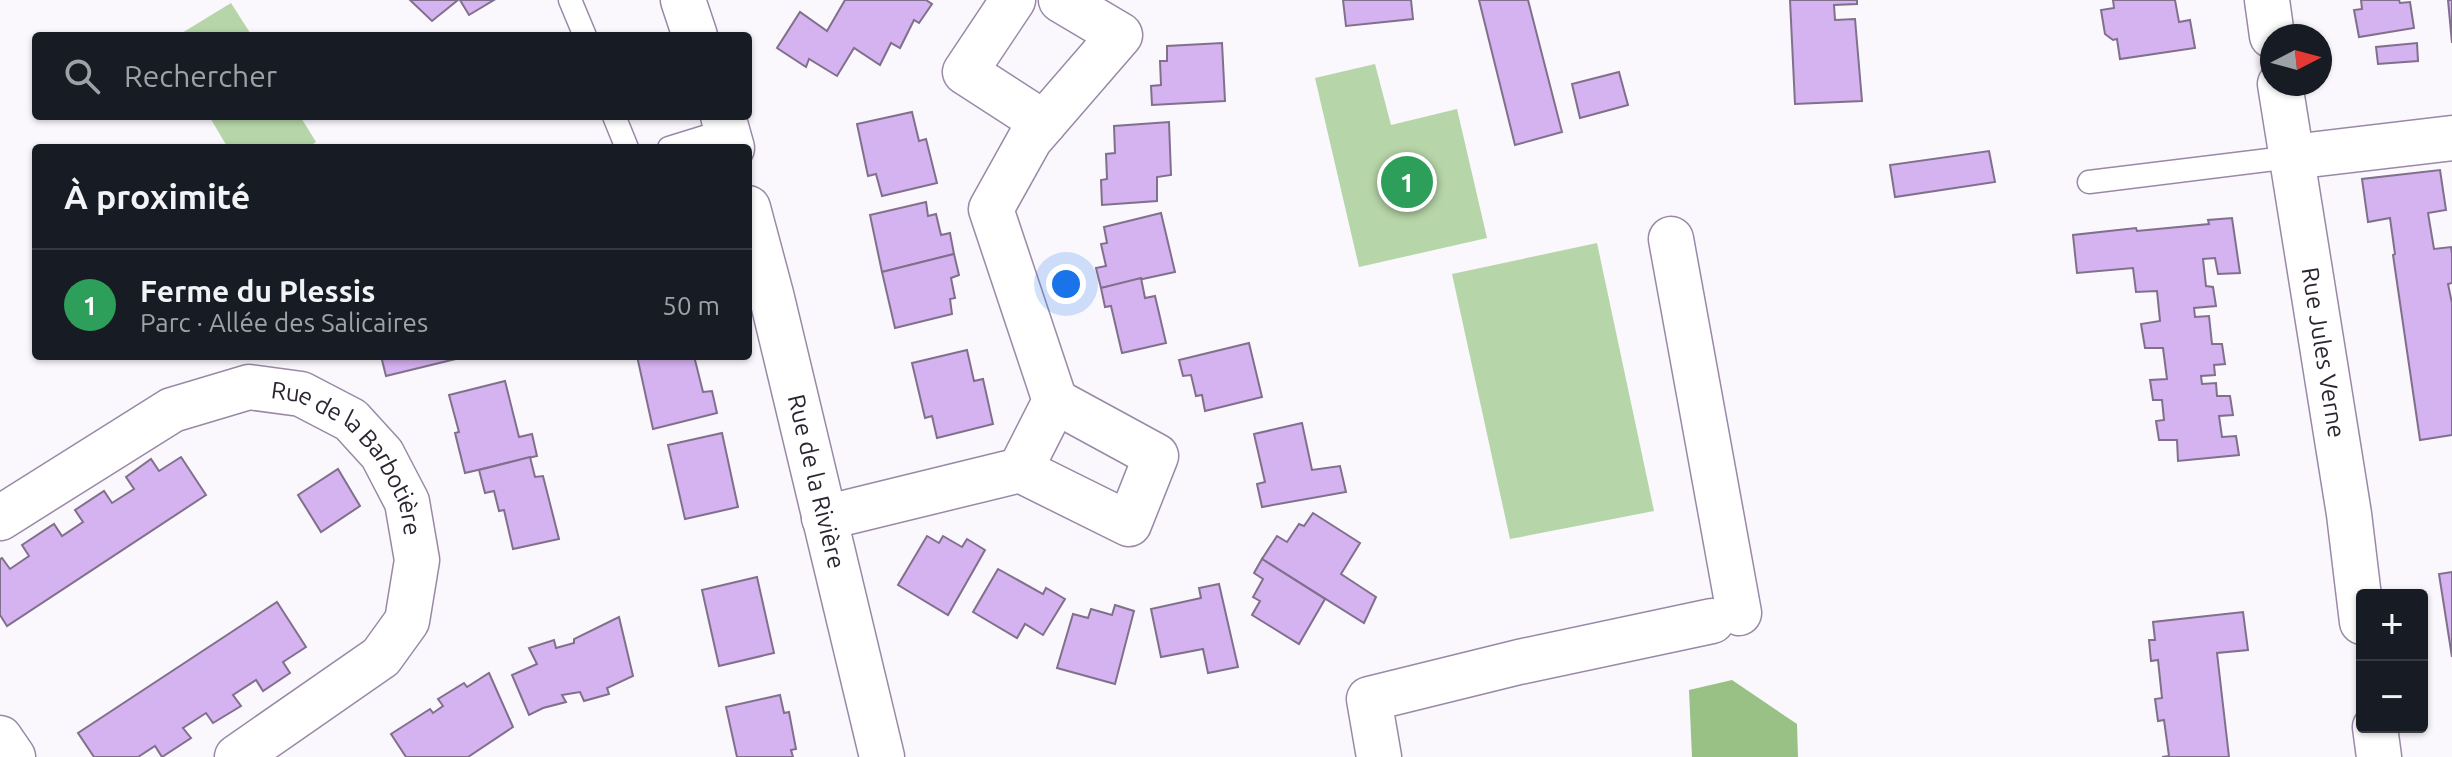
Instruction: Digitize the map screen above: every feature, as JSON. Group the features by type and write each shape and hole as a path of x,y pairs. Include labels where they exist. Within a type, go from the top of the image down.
{"street":[{"path":"683,0 694,32"},
{"path":"1013,0 965,72 1044,123"},
{"path":"824,518 1020,470 1129,524 1156,456 1055,401 991,209 1030,139 1120,35 1061,0"},
{"path":"2267,0 2270,24"},
{"name":"Rue Jules Verne","path":"2282,96 2349,514 2358,589"},
{"path":"2292,157 2452,138"},
{"name":"Rue de la Rivière","path":"752,223 882,757"},
{"path":"1379,757 1369,699 1519,662 1726,617 1671,239"},
{"name":"Rue de la Barbotière","path":"0,518 172,410 249,387 301,394 351,420 382,454 407,502 417,560 407,621 381,657 237,757"},
{"path":"1020,470 1055,401"},
{"path":"2376,733 2379,757"},
{"path":"0,738 13,757"}],"lane":[{"path":"570,0 583,32"},
{"path":"616,120 625,144"},
{"path":"683,144 727,131"},
{"path":"2089,182 2292,157"}],"green space":[{"path":"231,3 249,32 184,32"},
{"path":"1375,64 1391,125 1457,109 1487,238 1359,267 1315,78"},
{"path":"211,120 302,120 316,142 313,144 226,144"},
{"path":"1597,243 1654,511 1510,539 1452,274"},
{"path":"1732,680 1797,724 1798,757 1692,757 1689,690"}],"building":[{"path":"410,0 458,0 432,21"},
{"path":"460,0 494,0 469,15"},
{"path":"845,0 926,0 932,4 919,23 914,20 900,48 891,43 880,65 854,48 837,76 809,59 806,67 777,48 800,12 827,31"},
{"path":"1343,0 1411,0 1413,19 1346,26"},
{"path":"1479,0 1528,0 1562,132 1515,145"},
{"path":"1790,0 1857,0 1857,4 1834,5 1835,20 1855,19 1862,101 1795,104"},
{"path":"2113,0 2175,0 2179,22 2190,20 2195,48 2120,59 2117,39 2113,40 2105,34 2101,10 2114,8"},
{"path":"2361,0 2410,2 2414,28 2359,37 2354,10 2362,9"},
{"path":"2448,0 2452,0 2452,43"},
{"path":"1222,43 1225,101 1152,105 1151,86 1161,85 1160,61 1167,61 1167,46"},
{"path":"2417,43 2418,61 2378,64 2376,47"},
{"path":"1619,72 1628,105 1580,118 1572,84"},
{"path":"912,112 919,141 926,139 937,183 882,196 876,174 868,176 857,124"},
{"path":"1169,122 1171,175 1157,177 1157,201 1102,205 1101,180 1107,179 1106,154 1115,153 1114,126"},
{"path":"1989,151 1995,182 1895,197 1890,165"},
{"path":"2440,170 2446,210 2428,213 2434,249 2451,247 2452,254 2452,283 2448,284 2452,303 2452,435 2420,440 2390,218 2368,222 2362,179"},
{"path":"926,202 928,216 936,214 941,235 950,233 954,254 882,272 870,215"},
{"path":"1161,213 1175,272 1101,288 1096,268 1106,266 1101,244 1107,243 1104,227"},
{"path":"2232,218 2240,273 2218,274 2215,258 2203,259 2206,286 2213,287 2216,306 2194,308 2195,317 2209,316 2212,344 2222,344 2225,364 2214,365 2215,375 2201,376 2202,384 2216,383 2217,396 2230,396 2233,415 2219,416 2222,437 2236,436 2239,455 2178,461 2177,440 2159,440 2156,421 2164,420 2162,400 2153,400 2150,380 2167,379 2163,348 2145,348 2141,324 2160,321 2157,291 2136,292 2133,268 2077,273 2073,235 2209,224 2208,220"},
{"path":"954,254 959,275 951,278 955,298 950,299 952,314 895,328 882,272"},
{"path":"1141,278 1145,298 1155,296 1166,343 1122,353 1111,306 1105,307 1101,288"},
{"path":"1249,343 1262,397 1205,411 1202,395 1196,396 1191,375 1183,376 1179,360"},
{"path":"967,350 974,381 983,379 993,424 937,438 932,416 925,418 912,363"},
{"path":"382,360 452,360 386,376"},
{"path":"638,360 695,360 703,392 712,391 717,413 653,429"},
{"path":"505,381 519,437 532,434 537,456 465,473 449,395"},
{"path":"1302,423 1312,470 1340,466 1346,492 1262,507 1257,484 1265,482 1254,434"},
{"path":"722,433 738,507 685,519 668,445"},
{"path":"181,457 206,495 7,626 0,615 0,559 10,569 29,556 22,545 54,524 62,536 83,522 75,510 104,491 112,503 134,489 126,477 151,459 159,471"},
{"path":"530,457 535,477 543,476 559,539 513,549 504,510 499,511 494,491 485,493 479,470"},
{"path":"338,469 360,506 321,532 298,495"},
{"path":"1313,513 1360,543 1341,574 1376,597 1364,623 1262,559 1277,536 1287,542 1299,524 1304,526"},
{"path":"927,536 939,543 943,536 962,547 967,539 985,550 948,615 898,585"},
{"path":"1262,559 1325,599 1299,644 1252,615 1260,601 1253,597 1263,579 1254,573"},
{"path":"998,569 1043,594 1046,588 1065,599 1043,635 1025,624 1017,638 973,612"},
{"path":"2452,572 2452,657 2439,574"},
{"path":"757,577 774,653 719,666 702,590"},
{"path":"1219,584 1238,667 1208,673 1203,649 1161,657 1151,609 1201,598 1199,588"},
{"path":"277,602 306,647 283,662 290,673 263,691 256,680 233,695 241,706 213,723 206,713 183,728 191,738 162,757 155,746 138,757 94,757 78,733"},
{"path":"1115,605 1134,611 1115,684 1057,668 1073,614 1088,618 1091,609 1112,615"},
{"path":"2243,612 2248,650 2217,653 2229,757 2162,757 2169,756 2164,720 2158,721 2155,699 2162,698 2158,660 2151,661 2149,640 2155,640 2153,622"},
{"path":"619,617 633,676 607,688 609,694 584,701 580,692 562,695 566,702 529,715 512,675 537,664 529,648 554,640 556,648 574,643 574,639"},
{"path":"489,673 513,727 468,757 406,757 391,734 430,709 433,713 443,706 438,699 464,683 467,687"},
{"path":"780,695 784,713 789,712 796,749 791,750 793,757 737,757 726,707"}],"place":[{"name":"Ferme du Plessis","path":"1407,182"}]}
